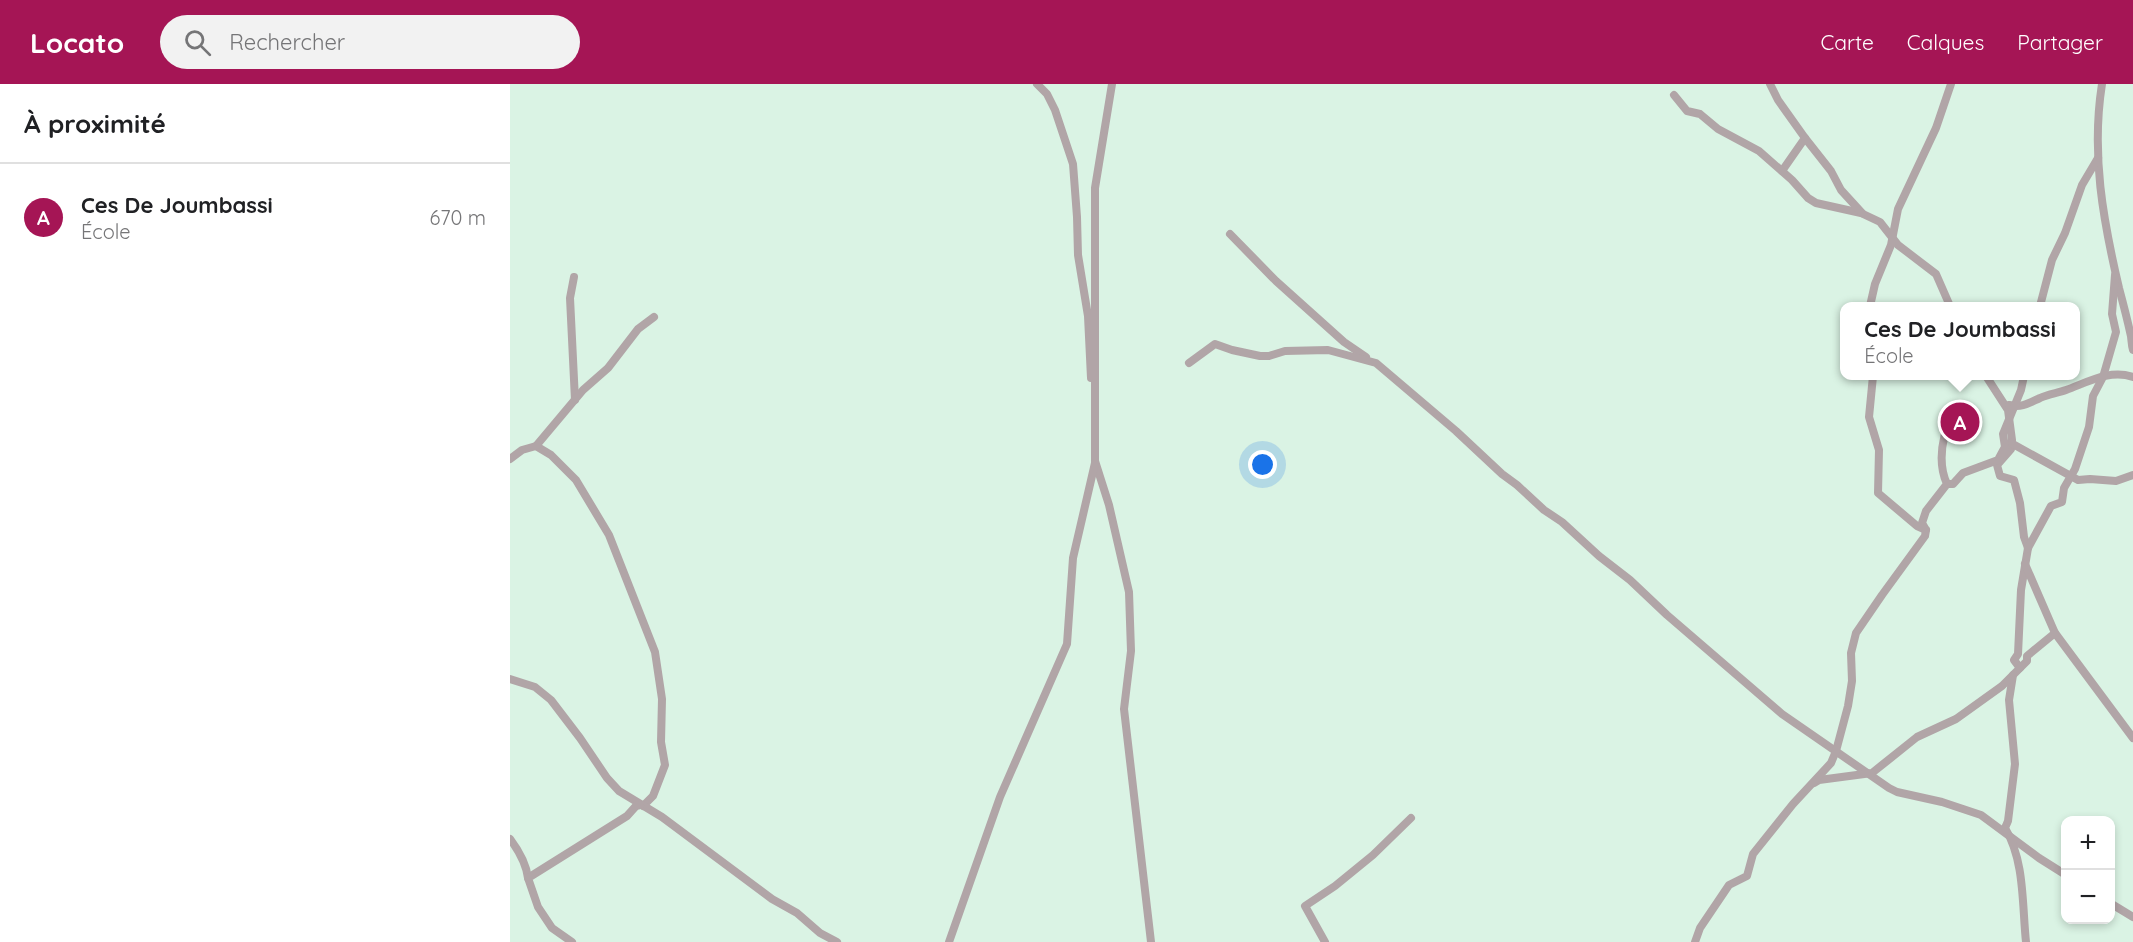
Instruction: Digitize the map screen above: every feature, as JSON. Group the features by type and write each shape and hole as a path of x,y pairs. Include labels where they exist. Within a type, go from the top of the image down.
{"street":[{"path":"1037,84 1047,94 1055,110 1073,164 1078,255 1088,316 1089,354 1096,417"},
{"path":"950,942 1000,797 1067,644 1073,558 1095,461 1095,188 1112,84"},
{"path":"1770,84 1778,100 1831,171 1841,190 1867,216"},
{"path":"1871,302 1892,238 1898,209 1936,128 1951,84"},
{"path":"2102,84 2098,108 2098,158 2104,225 2133,350"},
{"path":"1674,95 1687,111 1700,114 1718,129 1748,144 1782,171 1808,198 1816,203 1860,213 1880,222 1898,245 1936,274 1948,302"},
{"path":"1782,171 1805,138"},
{"path":"2041,302 2055,252 2065,233 2082,185 2098,158"},
{"path":"1230,234 1270,276 1329,329 1395,377 1502,474 1599,556 1630,579 1667,615 1782,714 1867,775 1897,792 1942,802 1981,815 2061,872"},
{"path":"2020,668 2014,660 2018,654 2024,563 2028,548 2051,506 2062,502 2064,488 2075,468 2089,427 2093,396 2103,376 2116,332 2112,314 2115,275"},
{"path":"574,277 570,298 572,329 570,340 575,400"},
{"path":"510,459 522,450 536,446 575,400 608,368 641,326 654,317"},
{"path":"1189,363 1215,344 1225,349 1260,356 1285,351 1328,350 1376,363"},
{"path":"2009,406 2023,405 2103,376 2123,373 2133,377"},
{"path":"1873,380 1869,417 1879,450 1878,493 1917,526 1926,530"},
{"path":"1990,380 2009,406"},
{"path":"2023,380 2020,390 2009,406 2011,449 1997,465 2000,476 2014,480 2028,548"},
{"path":"1695,942 1700,928 1729,885 1747,876 1753,854 1793,804 1831,763 1850,693 1851,653 1856,633 1925,536 1926,530 1922,523 1926,511 1947,484 1941,448 1944,431 1953,411"},
{"path":"1947,484 1953,484 1963,473 1998,459 2005,447 2003,434 2008,421"},
{"path":"2012,443 2078,480 2090,478 2116,481 2133,475"},
{"path":"528,878 627,816 636,806 642,805 652,796 665,765 661,742 662,699 655,652 609,535 576,480 551,455 536,446"},
{"path":"1095,461 1109,506 1130,592 1131,651 1124,709 1151,942"},
{"path":"2024,563 2055,633 2133,738"},
{"path":"1812,784 1819,780 1867,775 1877,770 1917,737 1956,719 2002,686 2027,661 2027,656 2055,633"},
{"path":"2013,675 2009,706 2014,764 2008,821 2005,828 2011,838 2019,867 2026,942"},
{"path":"510,679 542,691 580,738 606,778 620,791 654,811 772,899 797,913 820,933 837,942"},
{"path":"1325,942 1305,906 1335,886 1412,819"},
{"path":"510,839 519,851 538,907 552,928 572,942"},
{"path":"2115,906 2133,916"}],"place":[{"name":"Ces De Joumbassi","path":"1960,422"}]}
